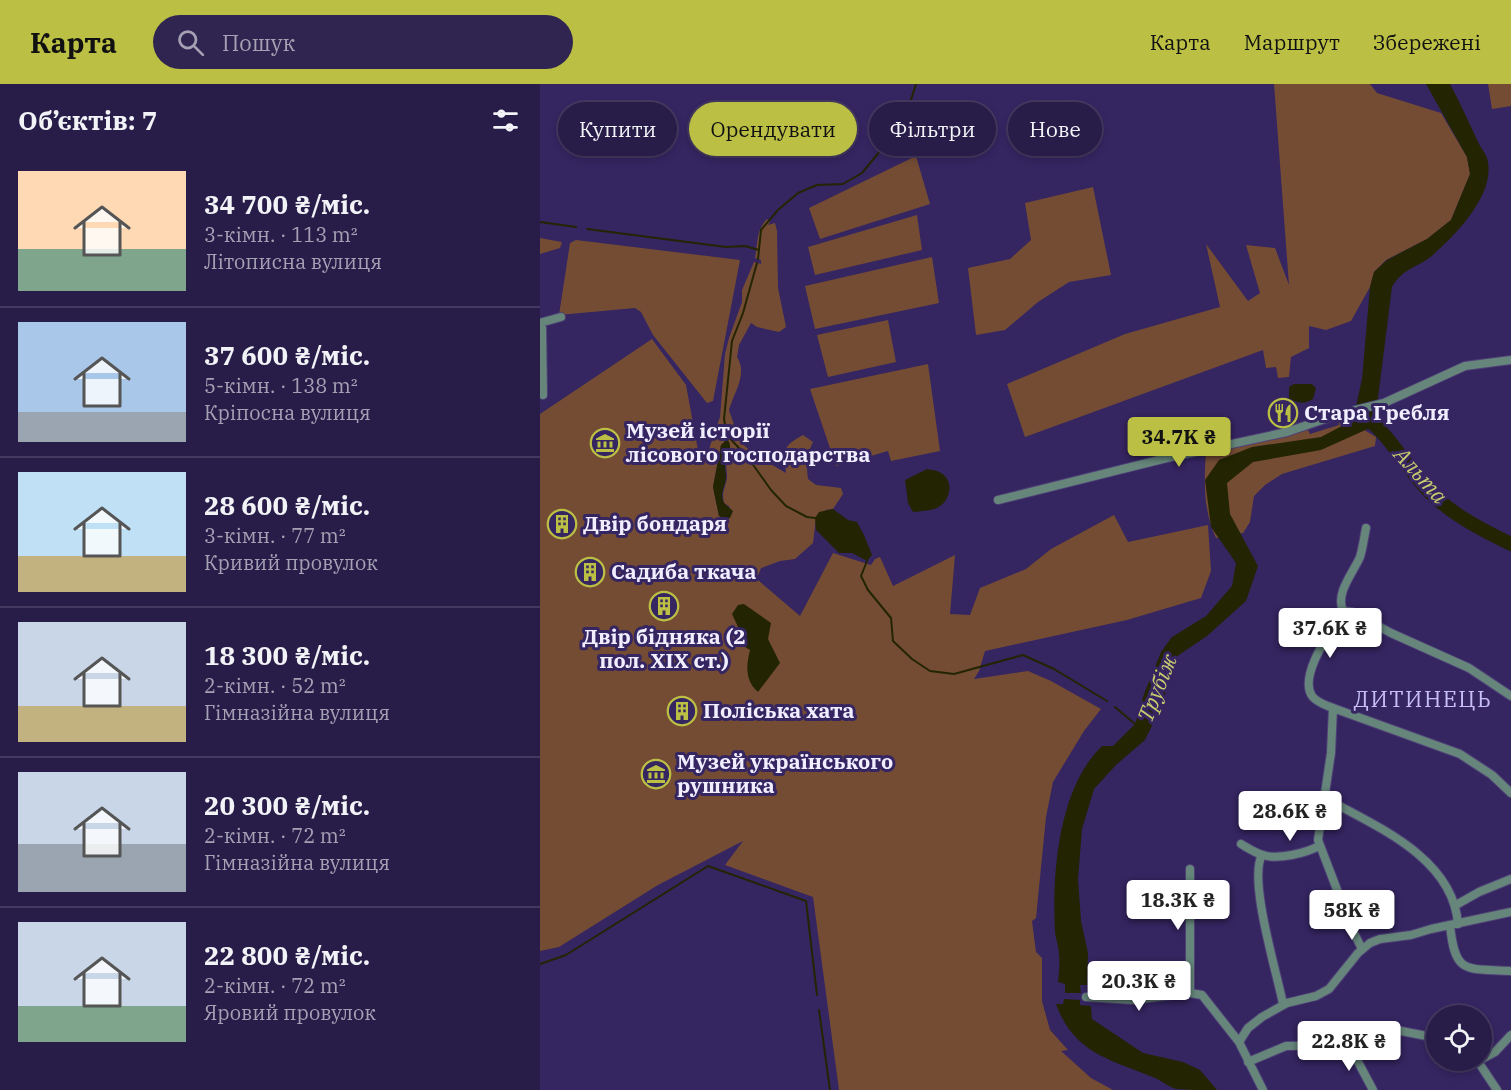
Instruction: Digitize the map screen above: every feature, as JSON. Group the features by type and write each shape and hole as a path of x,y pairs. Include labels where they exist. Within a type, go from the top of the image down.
{"street":[{"path":"543,395 541,323 561,317"},
{"path":"998,500 1167,458 1281,433 1384,403 1465,366 1511,360"},
{"path":"1366,528 1361,554 1340,599 1343,611 1316,658 1308,684 1310,693 1315,699 1333,708 1460,754 1484,768 1511,793"},
{"path":"1343,611 1352,612 1391,633 1469,668 1511,696"},
{"path":"1333,708 1332,740 1319,828 1319,846 1362,949"},
{"path":"1325,798 1375,824 1424,859 1446,885 1456,905 1454,954 1460,963 1470,968 1511,971"},
{"path":"1241,844 1262,855 1276,856 1299,854 1319,846"},
{"path":"1262,855 1258,864 1258,886 1283,1004"},
{"path":"1190,993 1191,869"},
{"path":"1456,905 1511,879"},
{"path":"1239,1042 1252,1024 1283,1004 1316,996 1329,989 1362,949 1380,939 1407,936 1511,912"},
{"path":"1086,997 1133,1000 1190,993 1199,994 1206,998 1239,1042 1263,1090"},
{"path":"1248,1062 1291,1045 1348,1043 1396,1030 1426,1036"},
{"path":"1492,1054 1511,1035"},
{"path":"1348,1043 1373,1090"},
{"path":"1486,1071 1497,1090"}],"shaded area":[{"path":"1274,84 1370,84 1377,93 1441,113 1467,157 1470,174 1451,220 1427,239 1386,260 1374,272 1370,287 1351,321 1326,330 1309,326 1309,348 1291,357 1289,377 1278,378 1276,367 1266,368 1263,350 1025,437 1007,384 1125,334 1220,307 1206,244 1248,301 1260,293 1246,245 1275,248 1289,285"},
{"path":"1488,84 1511,84 1511,106 1492,109"},
{"path":"916,156 930,204 820,239 809,208"},
{"path":"1093,187 1111,275 1069,282 1038,302 1005,330 976,335 968,268 1010,259 1031,240 1025,203"},
{"path":"917,215 922,250 815,275 808,247"},
{"path":"767,219 770,222 768,225 775,223 777,231 778,288 786,327 779,332 757,327 751,323 739,345 737,357 741,376 729,410 740,442 757,456 786,473 787,446 803,435 813,442 809,451 808,479 816,485 841,488 843,494 833,509 826,510 816,518 813,543 795,559 780,561 761,568 756,581 758,580 800,616 833,553 871,565 875,559 880,557 893,586 955,555 950,614 970,615 980,588 1026,569 1051,549 1114,515 1128,542 1208,525 1211,571 1201,598 1127,620 985,651 974,679 1028,671 1101,709 1084,731 1053,782 1046,817 1036,918 1032,921 1036,952 1042,958 1042,1001 1050,1030 1068,1050 1061,1051 1091,1078 1113,1090 839,1090 813,897 725,865 743,841 658,885 559,947 540,951 540,414 652,339 686,385 698,450 708,457 720,417 725,354 742,302 742,290 754,262 761,264 761,260 755,258 759,232","holes":["721,445 730,452 726,462 727,477 723,495 724,503 730,507 719,516 713,487"]},
{"path":"540,238 562,242 560,248 540,254"},
{"path":"576,240 740,260 713,401 707,403 653,335 641,312 635,308 559,315 570,243"},
{"path":"932,257 939,303 815,329 805,286"},
{"path":"888,320 896,362 828,377 817,335"},
{"path":"928,364 940,451 891,461 888,451 836,466 810,389"},
{"path":"1347,415 1376,437 1375,446 1282,474 1265,485 1254,496 1250,522 1243,533 1216,538 1207,506 1206,451 1307,428 1310,434 1339,425 1338,419"}],"water":[{"name":"Трубіж","path":"1426,84 1450,84 1487,158 1489,171 1481,198 1464,224 1443,245 1428,259 1401,275 1392,287 1376,414 1382,427 1378,429 1372,427 1321,450 1253,462 1227,483 1230,514 1258,566 1246,601 1207,636 1173,659 1163,703 1145,740 1116,765 1094,789 1082,829 1078,879 1081,921 1088,953 1087,985 1080,985 1081,993 1065,993 1065,984 1058,982 1059,949 1055,932 1055,884 1061,833 1076,785 1087,764 1102,746 1113,746 1135,724 1161,652 1172,637 1206,616 1232,586 1236,563 1211,527 1205,480 1219,460 1252,447 1321,437 1353,420 1362,379 1370,287 1374,272 1387,260 1427,239 1451,220 1470,174 1467,157"},
{"path":"1294,384 1312,384 1316,388 1313,399 1301,403 1289,398 1289,387"},
{"path":"727,439 730,449 725,463 726,480 722,498 733,511 730,518 725,519 719,516 713,487 721,445"},
{"path":"927,469 938,471 945,477 949,486 948,496 937,508 913,512 908,503 905,480"},
{"path":"833,509 848,520 857,522 872,555 867,561 852,553 839,553 816,530 815,518 819,512"},
{"path":"744,604 771,623 768,639 780,663 758,692 751,683 748,673 750,650 740,644 738,627 732,614 738,605"},
{"path":"1064,999 1080,1000 1080,1005 1091,1006 1092,1019 1143,1053 1183,1062 1200,1070 1217,1090 1176,1089 1096,1053 1073,1034 1064,1021 1056,1004 1063,1004"}],"waterway":[{"path":"758,259 761,230 778,210 798,193 817,185 843,184 862,173 904,122 916,84"},
{"path":"540,222 576,227"},
{"path":"587,229 726,247 745,246 759,250"},
{"path":"757,263 743,313 732,341 724,419 727,435 786,506 807,517 815,518"},
{"name":"Альта","path":"1366,417 1382,432 1420,481 1439,501 1474,525 1511,544"},
{"path":"724,517 724,529"},
{"path":"867,561 861,576 868,590 891,618 893,641 912,659 930,671 954,674 1023,655 1054,669 1107,701"},
{"name":"Трубіж","path":"1115,707 1135,724"},
{"path":"540,964 566,955 708,866 806,901 817,995"},
{"path":"819,1010 830,1090"}],"place":[{"name":"Стара Гребля","path":"1283,413"},
{"name":"Музей історії лісового господарства","path":"605,443"},
{"name":"Двір бондаря","path":"562,524"},
{"name":"Садиба ткача","path":"590,572"},
{"name":"Двір бідняка (2 пол. XIX ст.)","path":"664,606"},
{"name":"Поліська хата","path":"682,711"},
{"name":"Музей українського рушника","path":"656,774"}],"district":[{"name":"ДИТИНЕЦЬ","path":"1423,699"}]}
